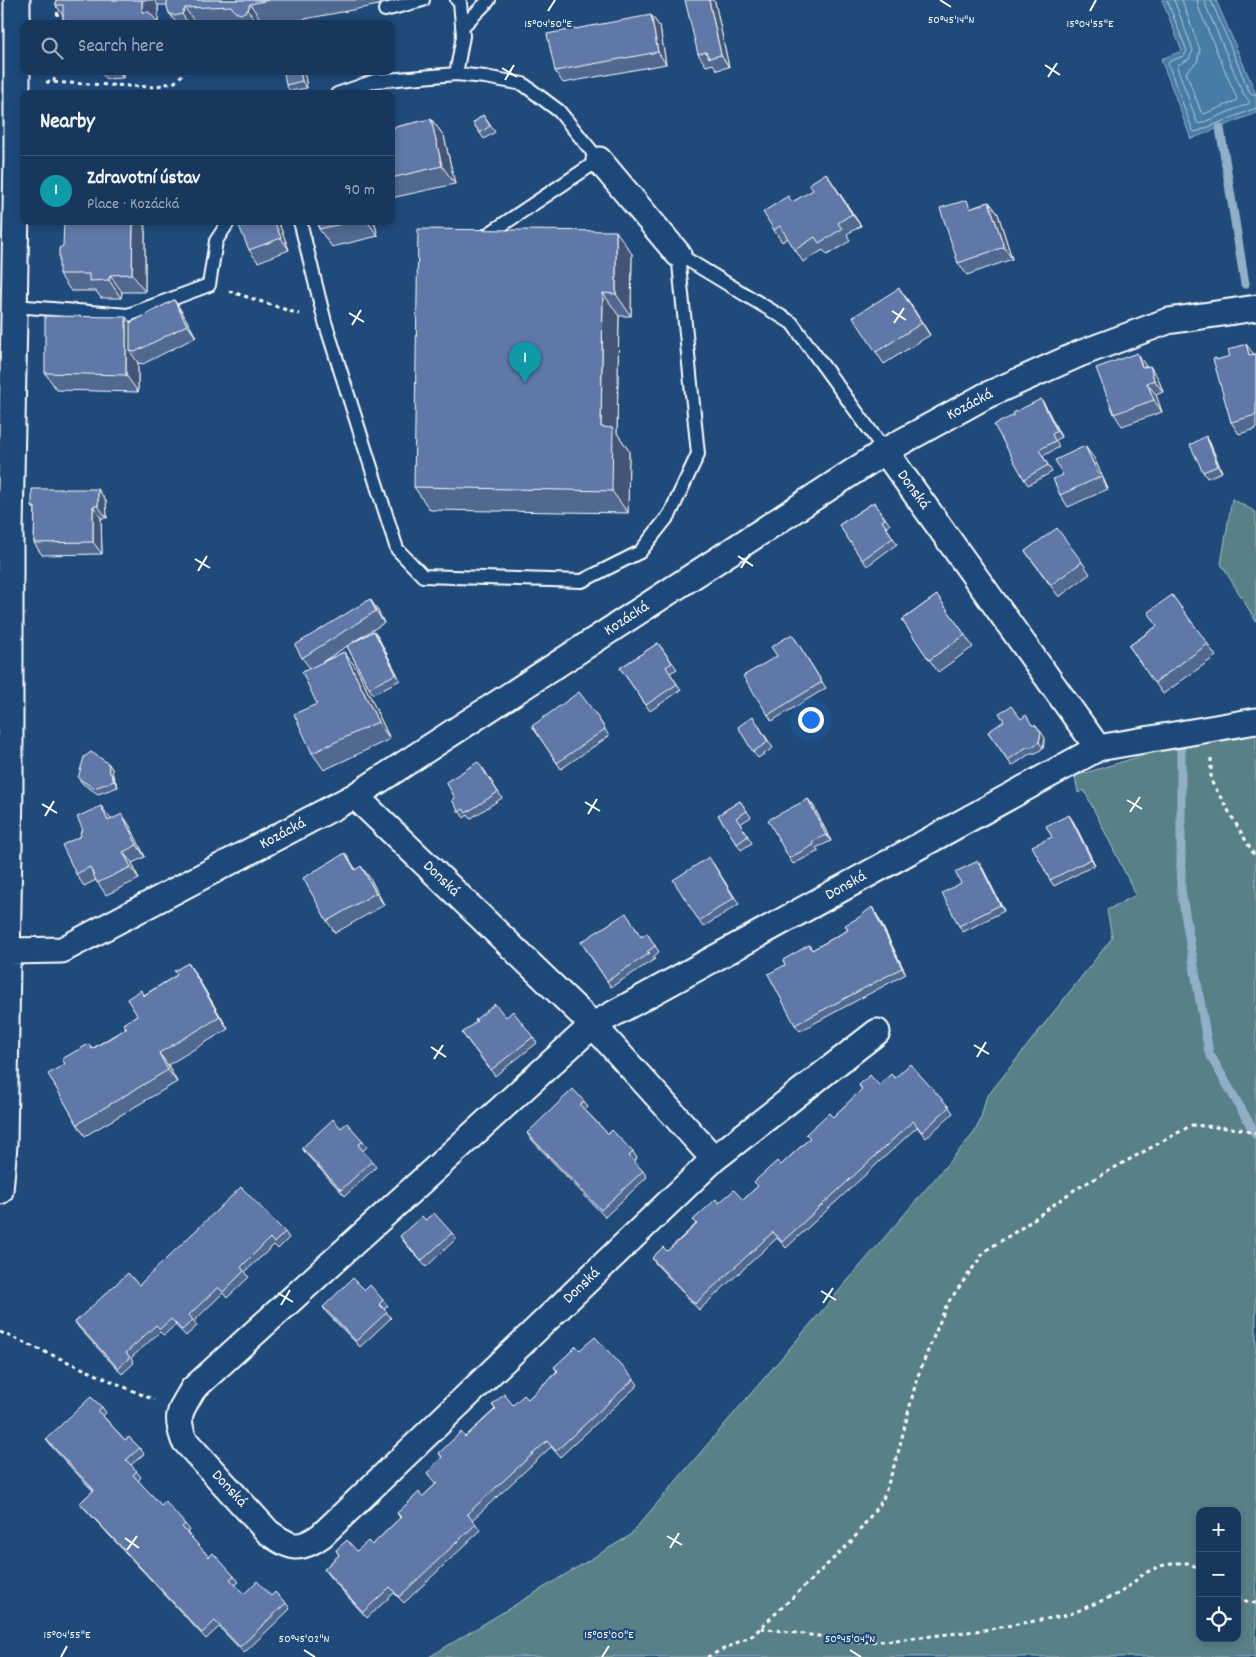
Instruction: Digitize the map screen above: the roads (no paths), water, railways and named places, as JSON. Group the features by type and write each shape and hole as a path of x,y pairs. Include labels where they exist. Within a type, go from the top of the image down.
{"street":[{"path":"0,1191 4,1145 8,951 10,531 17,146 17,0"},
{"path":"599,160 678,254"},
{"name":"Kozácká","path":"8,951 62,950 355,796 885,451 985,396 1079,354 1168,321 1256,308"},
{"name":"Donská","path":"885,451 1098,748"},
{"name":"Donská","path":"877,1032 714,1159 322,1536 312,1543 300,1547 281,1541 268,1532 184,1440 178,1425 180,1412 193,1390 593,1025 1098,748 1256,721"},
{"name":"Donská","path":"355,796 593,1025 714,1159"}],"lane":[{"path":"385,10 423,0"},
{"path":"456,74 463,36 460,2 457,0"},
{"path":"462,27 489,0"},
{"path":"349,90 376,81 456,74 523,84 559,111 599,160 484,237"},
{"path":"14,306 128,314 209,285 216,241 226,225"},
{"path":"301,225 325,322 397,548 423,576 582,582 640,552 670,514 698,454 678,254"},
{"path":"678,254 792,323 885,451"}],"water":[{"path":"1162,0 1216,0 1256,94 1256,113 1191,139 1161,59 1182,51"}],"waterway":[{"path":"1220,128 1245,284"},
{"path":"1181,747 1181,890 1209,1053 1256,1135"}],"place":[{"name":"Zdravotní ústav","path":"525,383"}]}
